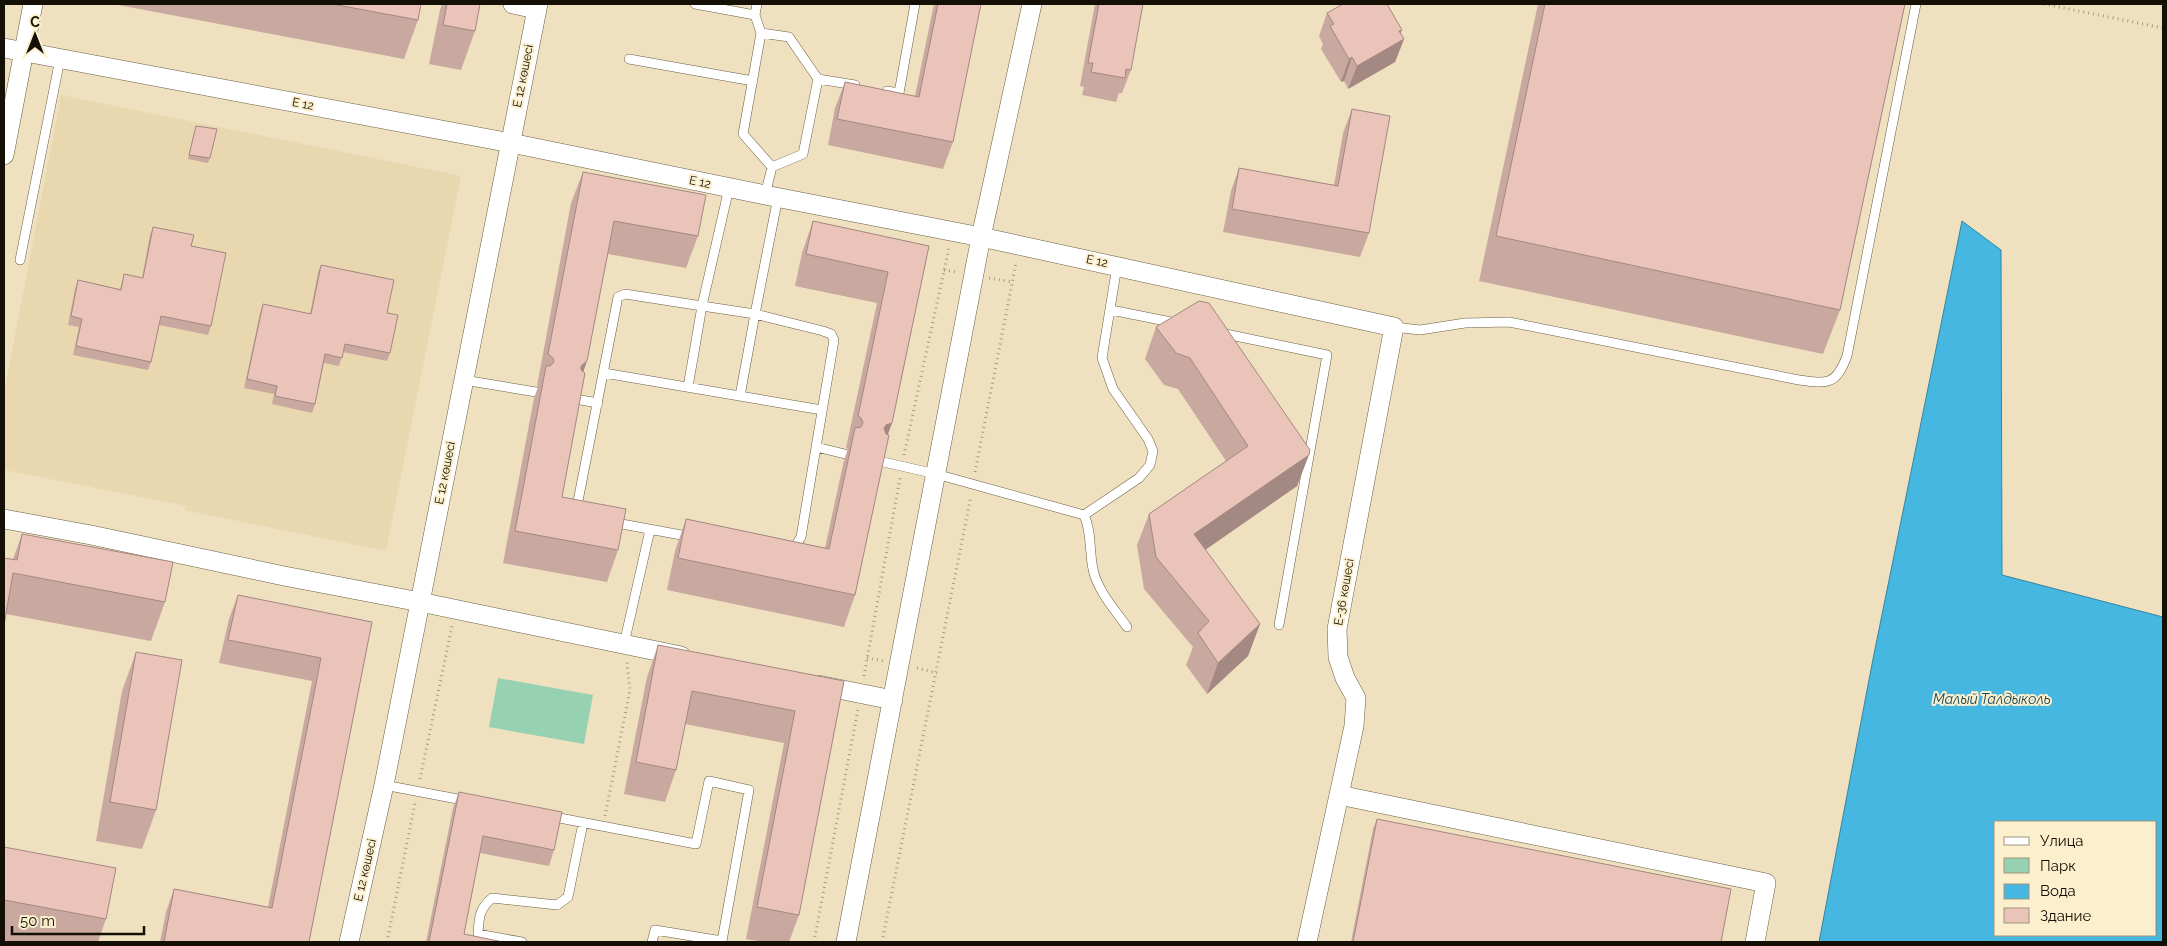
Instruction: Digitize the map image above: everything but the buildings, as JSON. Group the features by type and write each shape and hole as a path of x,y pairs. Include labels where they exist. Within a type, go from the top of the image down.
{"street":[{"path":"4,156 22,52 33,4"},
{"path":"513,4 537,6"},
{"path":"846,942 981,236 1032,4"},
{"name":"Е 12 көшесі","path":"349,942 384,785 537,6"},
{"name":"E 12","path":"4,48 511,143 729,188 981,236 1394,327"},
{"name":"Е-36 көшесі","path":"1307,942 1354,726 1356,698 1345,678 1338,657 1337,629 1394,327"},
{"path":"4,519 110,538 342,588 455,609 700,660"},
{"path":"804,682 893,700"},
{"path":"1339,795 1766,883 1755,942"}],"lane":[{"path":"695,4 755,15"},
{"path":"740,396 755,314 772,196 772,167 743,134 761,33 755,15 757,4"},
{"path":"881,90 899,93 915,4"},
{"path":"1394,327 1420,330 1465,323 1509,322 1799,380 1822,383 1830,381 1837,376 1847,356 1906,24 1916,4"},
{"path":"761,33 788,37 818,79 863,87"},
{"path":"20,260 60,59"},
{"path":"629,59 753,82"},
{"path":"772,167 803,154 818,79"},
{"path":"688,387 702,306 729,188"},
{"path":"879,461 936,474 1084,515 1139,478 1150,465 1153,451 1148,439 1113,389 1106,374 1102,358 1117,266"},
{"path":"585,516 578,508 578,501 618,296 625,294 755,314 824,331 831,334 834,340 801,537 796,545 782,552"},
{"path":"1111,310 1186,325"},
{"path":"1214,331 1327,355 1279,625"},
{"path":"604,373 822,410"},
{"path":"464,380 536,392"},
{"path":"575,399 598,403"},
{"path":"816,447 845,454"},
{"path":"1084,515 1088,524 1093,571 1108,600 1127,627"},
{"path":"598,519 697,538"},
{"path":"624,644 650,530"},
{"path":"535,813 696,844 709,781 749,790 722,942 655,930 652,942"},
{"path":"384,785 476,802"},
{"path":"522,942 478,934 479,913 484,904 492,898 557,905 568,897 584,823"}],"path":[{"path":"2044,4 2163,28"},
{"path":"814,942 902,466 953,231"},
{"path":"882,942 1020,245"},
{"path":"387,942 455,609"},
{"path":"604,826 607,799 630,690 624,644"}],"shaded area":[{"path":"61,95 461,176 386,551 184,510 187,506 4,470 4,393"}],"green space":[{"path":"498,678 593,695 584,744 489,727"}],"water":[{"name":"Малый Талдыколь","path":"1962,221 2001,250 2002,575 2163,617 2163,942 1819,942 1873,659"}]}
